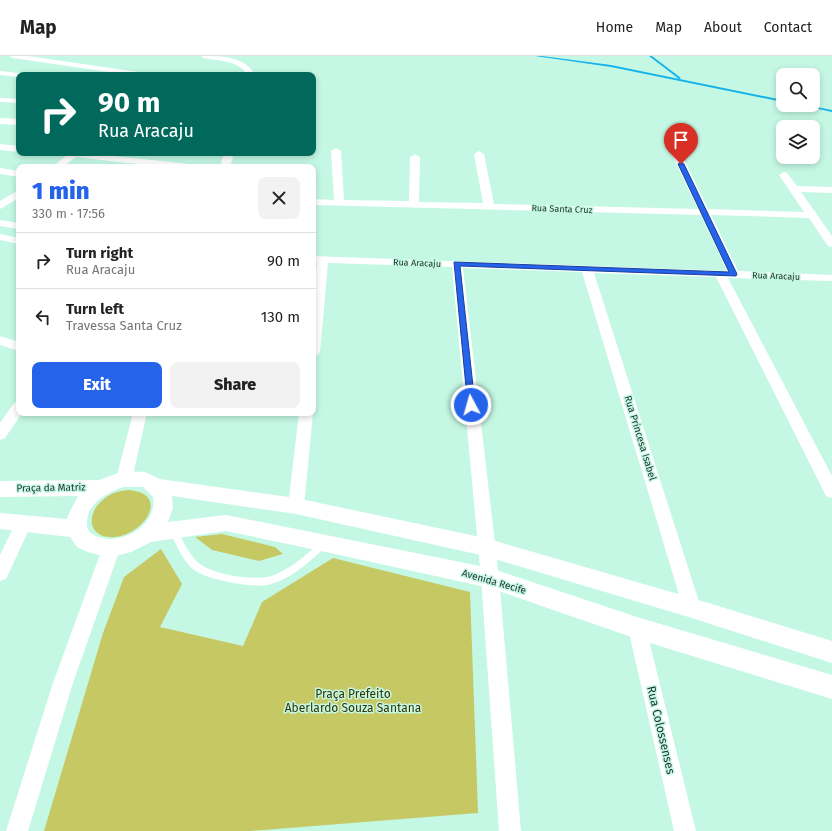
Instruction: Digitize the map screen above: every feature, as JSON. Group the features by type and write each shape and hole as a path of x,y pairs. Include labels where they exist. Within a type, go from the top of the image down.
{"street":[{"path":"13,56 123,72"},
{"path":"209,57 225,62 235,70"},
{"path":"209,57 238,63 246,67 249,72"},
{"path":"0,73 16,75"},
{"path":"0,100 16,101"},
{"path":"0,121 16,122"},
{"path":"0,147 16,149"},
{"path":"336,151 339,203"},
{"path":"675,152 704,213 727,274 832,491"},
{"path":"479,154 489,206"},
{"path":"61,164 72,156"},
{"path":"93,156 163,164"},
{"path":"414,205 415,157"},
{"path":"0,171 16,174"},
{"path":"784,175 832,244"},
{"path":"794,189 832,190"},
{"path":"0,206 16,195"},
{"name":"Rua Santa Cruz","path":"316,202 812,215"},
{"path":"0,223 16,226"},
{"path":"0,237 16,240"},
{"path":"316,296 318,259"},
{"name":"Rua Aracaju","path":"318,259 832,278"},
{"path":"457,264 485,547 490,578 510,831"},
{"name":"Rua Princesa Isabel","path":"587,269 692,608"},
{"path":"0,340 16,346"},
{"path":"0,434 16,412"},
{"path":"124,479 139,416"},
{"path":"296,506 306,416"},
{"path":"156,486 162,494 164,501 162,513 147,534 127,545 111,549 92,546 82,539 76,529 76,521 80,509 89,497 101,488 124,479 145,480 156,486 296,506 485,547 692,608 832,652"},
{"name":"Praça da Matriz","path":"0,489 101,488"},
{"path":"0,521 76,529"},
{"path":"0,573 24,523"},
{"name":"Avenida Recife","path":"147,534 226,523 490,578 637,628 832,687"},
{"path":"16,831 63,684 111,549"},
{"name":"Rua Colossenses","path":"637,628 685,831"}],"lane":[{"path":"174,531 183,550 197,568 244,582 267,581 292,570 326,543"}],"green space":[{"path":"128,490 142,493 149,499 151,507 148,516 132,531 121,536 109,537 96,532 92,522 94,510 112,494"},
{"path":"222,534 275,547 283,554 259,561 212,550 195,537"},
{"name":"Praça Prefeito Aberlardo Souza Santana","path":"161,549 182,584 160,627 243,646 262,602 333,558 470,592 478,813 250,831 44,831 103,633 124,577"}],"waterway":[{"path":"536,56 611,66 776,100"},
{"path":"650,56 680,78"},
{"path":"820,109 832,111"}],"route":[{"path":"471,405 457,264 734,274 681,164"}]}
